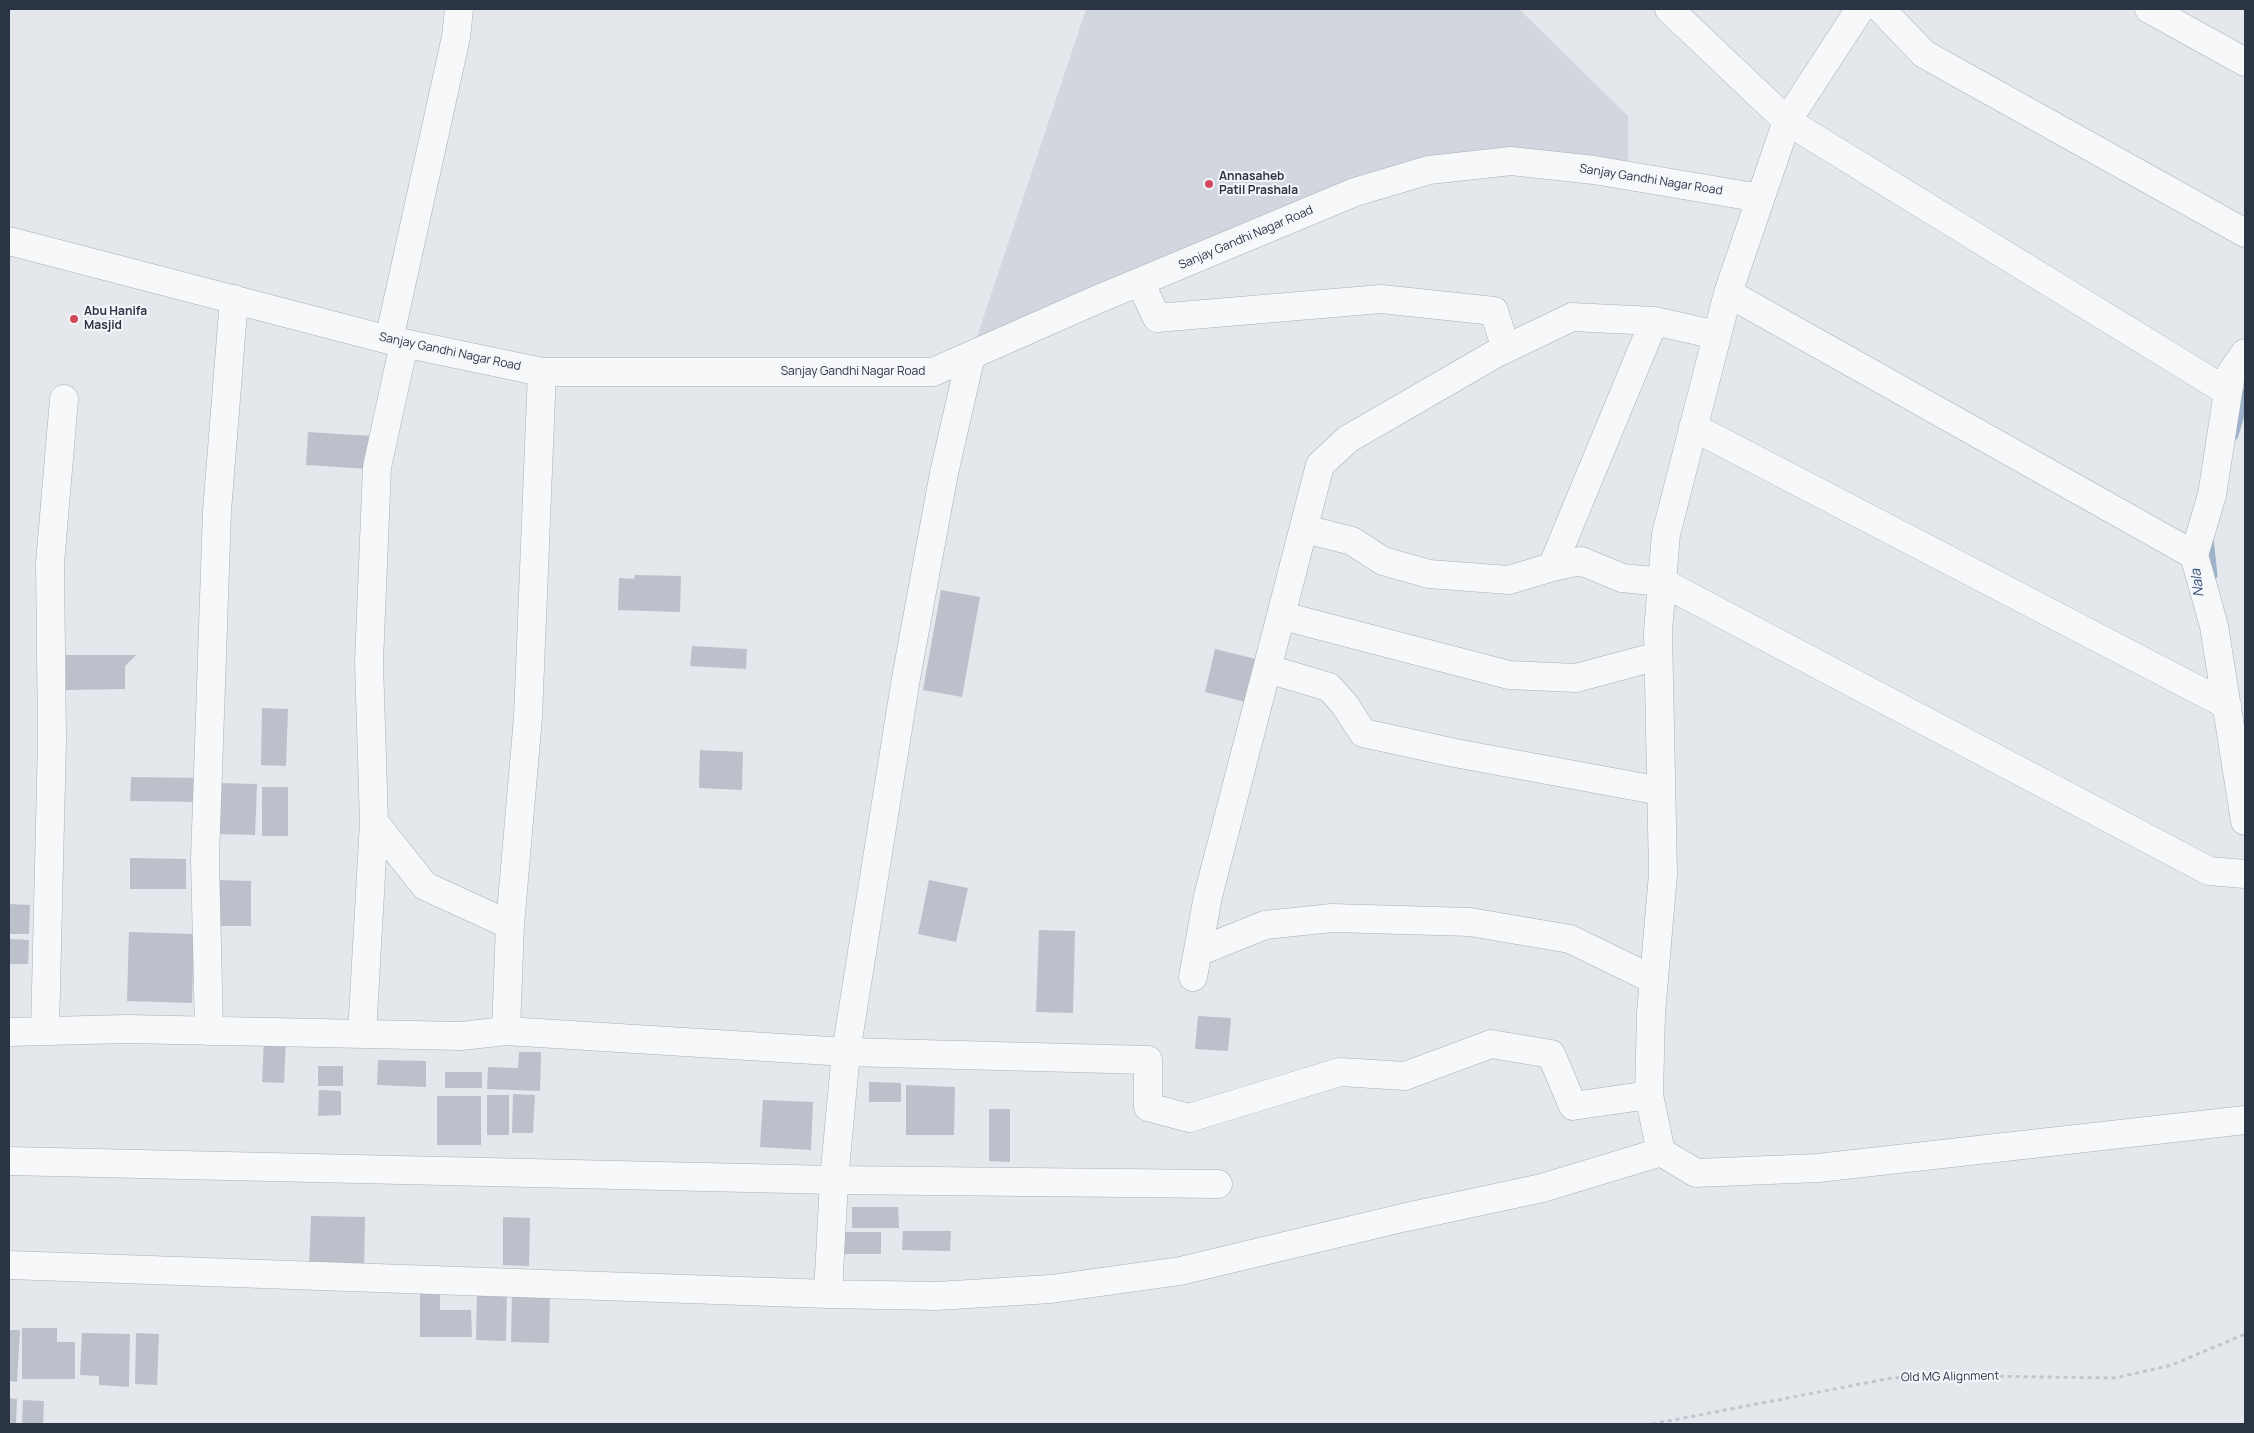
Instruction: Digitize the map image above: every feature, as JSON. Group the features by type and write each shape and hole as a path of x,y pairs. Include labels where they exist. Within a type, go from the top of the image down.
{"street":[{"path":"362,1034 374,822 369,662 377,467 396,342 454,46 458,9"},
{"path":"1669,9 1787,121 2228,392"},
{"path":"1860,9 1787,121 1728,292 1666,534 1658,631 1663,874 1654,980 1649,1095 1661,1152 1696,1173 1818,1168 2245,1120"},
{"path":"1882,9 1924,54 2245,233"},
{"path":"2149,9 2245,62"},
{"name":"Sanjay Gandhi Nagar Road","path":"9,242 396,342 542,372 933,372 1140,282 1355,192 1429,170 1511,160 1594,170 1760,198"},
{"path":"1140,282 1157,318 1381,299 1494,310 1506,349"},
{"path":"1728,292 2194,555"},
{"path":"209,1031 205,849 218,511 234,299"},
{"path":"1654,980 1570,939 1470,922 1332,918 1265,925 1196,965 1208,896 1283,616 1320,465 1348,440 1506,349 1572,317 1654,321 1717,335"},
{"path":"1552,567 1654,321"},
{"path":"2245,353 2231,373 2212,495 2194,555 2214,626 2245,820"},
{"path":"828,1294 834,1180 846,1052 908,668 944,473 971,356"},
{"path":"506,1032 510,925 528,716 542,372"},
{"path":"45,1031 52,740 50,563 64,399"},
{"path":"1693,428 2227,705"},
{"path":"1305,529 1352,541 1383,561 1429,574 1509,580 1552,567 1581,561 1622,578 1662,582 2209,871 2245,874"},
{"path":"1283,616 1509,675 1576,678 1658,656"},
{"path":"1268,669 1329,687 1345,705 1363,733 1464,755 1661,791"},
{"path":"374,822 424,886 510,925"},
{"path":"9,1032 127,1029 461,1036 506,1032 846,1052 1148,1060 1148,1107 1189,1118 1340,1072 1405,1076 1491,1044 1551,1054 1573,1106 1649,1095"},
{"path":"9,1266 828,1294 937,1296 1051,1289 1180,1271 1402,1218 1542,1188 1661,1152"},
{"path":"9,1161 834,1180 1218,1184"}],"path":[{"name":"Old MG Alignment","path":"1652,1424 1892,1378 1978,1376 2115,1378 2172,1365 2245,1334"}],"shaded area":[{"name":"Annasaheb Patil Prashala","path":"1086,9 1519,9 1628,116 1628,176 1476,164 1355,192 971,355"}],"building":[{"path":"308,432 371,436 369,469 306,465"},
{"path":"635,575 681,576 680,612 618,610 619,578 634,579"},
{"path":"941,590 980,597 962,697 923,690"},
{"path":"692,646 747,649 746,669 690,666"},
{"path":"1215,649 1260,660 1250,703 1205,692"},
{"path":"66,655 136,655 125,666 125,689 66,690"},
{"path":"262,708 288,709 286,766 261,765"},
{"path":"700,750 743,752 742,790 699,788"},
{"path":"131,777 203,778 202,802 130,801"},
{"path":"219,783 257,784 255,835 218,834"},
{"path":"262,787 288,787 288,836 262,836"},
{"path":"130,858 186,859 186,889 130,889"},
{"path":"217,880 251,881 251,926 217,926"},
{"path":"929,880 968,888 956,942 918,934"},
{"path":"9,904 30,905 29,934 9,934"},
{"path":"1039,930 1075,931 1073,1013 1036,1012"},
{"path":"129,932 194,934 192,1003 127,1001"},
{"path":"9,939 29,940 28,964 9,964"},
{"path":"1198,1016 1231,1018 1228,1051 1195,1049"},
{"path":"264,1040 286,1041 284,1083 262,1082"},
{"path":"519,1052 541,1052 540,1091 487,1089 488,1067 518,1068"},
{"path":"378,1060 426,1061 426,1087 377,1085"},
{"path":"318,1066 343,1066 343,1086 318,1086"},
{"path":"445,1072 482,1072 482,1088 445,1088"},
{"path":"869,1082 901,1083 901,1102 869,1102"},
{"path":"906,1085 955,1087 954,1135 906,1135"},
{"path":"319,1090 341,1091 341,1115 318,1116"},
{"path":"513,1094 535,1095 533,1133 512,1133"},
{"path":"487,1095 509,1095 509,1135 487,1135"},
{"path":"437,1096 481,1096 481,1145 437,1145"},
{"path":"763,1100 813,1102 811,1150 760,1147"},
{"path":"989,1109 1010,1109 1010,1162 989,1161"},
{"path":"852,1207 898,1207 899,1228 852,1228"},
{"path":"311,1216 365,1217 364,1270 309,1269"},
{"path":"503,1217 530,1218 529,1266 503,1265"},
{"path":"903,1231 951,1231 950,1251 902,1250"},
{"path":"843,1232 881,1232 881,1254 843,1254"},
{"path":"420,1289 440,1289 440,1310 471,1310 472,1337 420,1337"},
{"path":"477,1290 507,1291 506,1341 476,1340"},
{"path":"512,1292 550,1292 549,1343 511,1342"},
{"path":"22,1328 57,1328 57,1342 75,1342 75,1379 22,1379"},
{"path":"9,1330 20,1330 17,1382 9,1381"},
{"path":"82,1333 130,1334 129,1387 99,1385 99,1376 80,1375"},
{"path":"136,1333 159,1334 157,1385 135,1384"},
{"path":"9,1398 17,1399 16,1424 9,1424"},
{"path":"23,1400 44,1401 43,1424 22,1424"}],"waterway":[{"name":"Nala","path":"2233,435 2245,394"},
{"name":"Nala","path":"2208,538 2212,575"}],"place":[{"name":"Annasaheb Patil Prashala","path":"1209,184"},
{"name":"Abu Hanifa Masjid","path":"74,319"}]}
